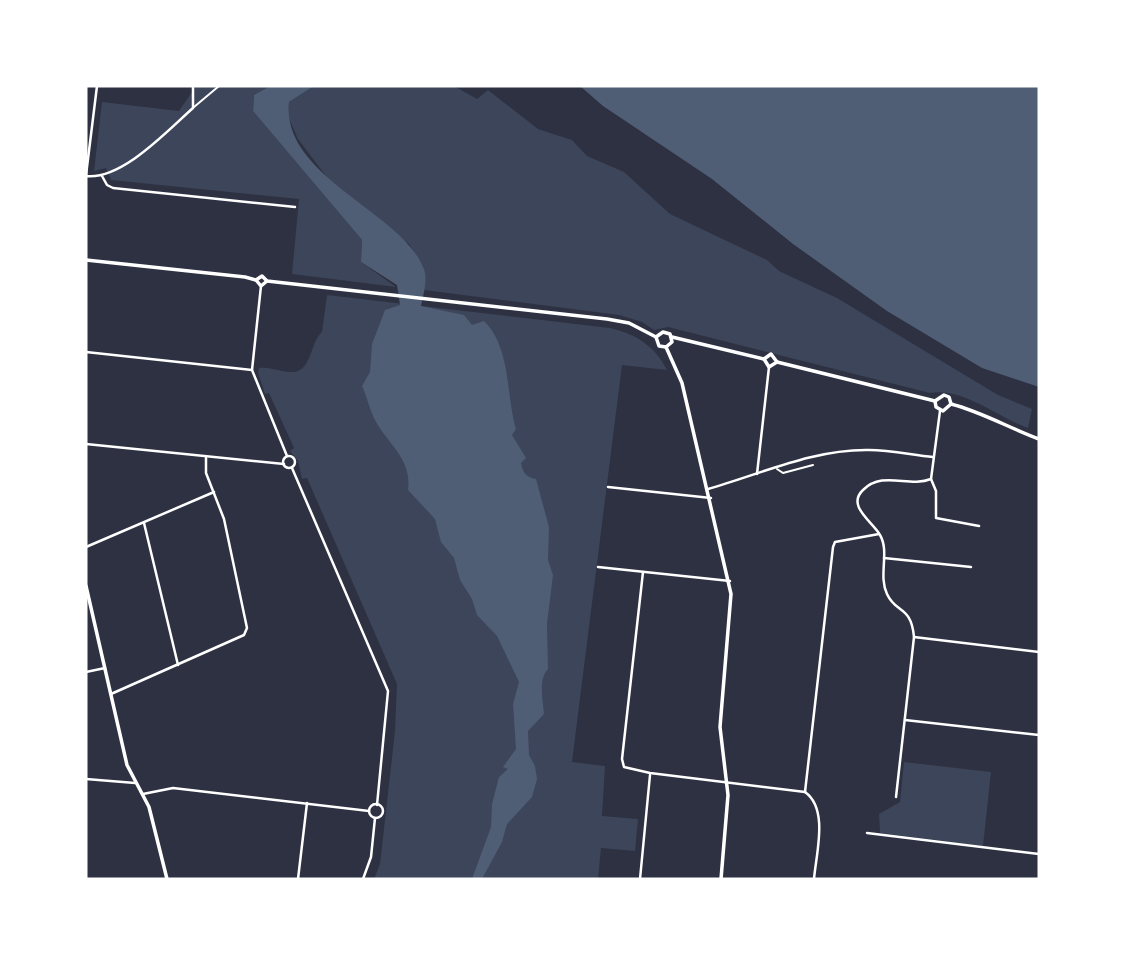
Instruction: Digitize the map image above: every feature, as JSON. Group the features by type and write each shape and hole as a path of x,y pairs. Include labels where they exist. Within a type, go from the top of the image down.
{"main road":[{"path":"86,260 256,280 261,286 267,281"},
{"path":"256,280 261,276 267,281 617,320 656,337 659,346 666,347 671,344 672,337"},
{"path":"656,337 663,332 672,337 764,359 773,354 777,362"},
{"path":"666,347 682,383 730,581 732,609 720,727 728,783 721,879"},
{"path":"764,359 769,367 777,362 935,401 944,395 949,397 951,404 948,410 940,411 935,401"},
{"path":"951,404 975,410 1005,427 1039,439"},
{"path":"86,586 127,765 143,794 167,879"}],"street":[{"path":"97,86 86,175 102,176 138,156 193,108 193,86"},
{"path":"102,176 109,186 125,190 295,206"},
{"path":"261,286 252,370 287,456 284,464"},
{"path":"86,352 252,370"},
{"path":"757,474 769,367"},
{"path":"940,411 930,479 936,491 936,518 979,526"},
{"path":"86,444 284,464 292,468"},
{"path":"708,489 806,458 847,451 870,450 934,457"},
{"path":"287,456 294,459 292,468 388,691 377,804 383,812 375,818"},
{"path":"111,694 244,635 247,628 224,519 206,473 206,458"},
{"path":"896,797 915,637 912,620 888,597 883,584 884,558 880,534 859,509 857,500 861,491 891,478 930,479"},
{"path":"608,487 710,498"},
{"path":"86,547 214,492"},
{"path":"144,523 178,665"},
{"path":"805,792 833,547 835,542 843,539 880,534"},
{"path":"884,558 971,567"},
{"path":"598,567 730,581"},
{"path":"643,572 622,759 624,767 650,773 805,792 814,800 818,814 814,879"},
{"path":"915,637 1039,652"},
{"path":"86,672 105,668"},
{"path":"905,720 1039,735"},
{"path":"640,879 650,773"},
{"path":"86,779 137,783"},
{"path":"143,794 173,788 369,811 375,818 371,857 363,879"},
{"path":"299,879 307,803"},
{"path":"369,811 377,804"},
{"path":"867,833 1039,854"}],"lane":[{"path":"193,108 219,86"},
{"path":"776,468 783,472 813,465"}],"shaded area":[{"path":"196,86 270,86 254,95 253,111 362,240 361,262 396,287 292,274 299,199 111,180 106,168 94,171 102,102 179,111"},
{"path":"270,86 314,86 289,102 292,128 304,152 323,173 393,229 412,249 425,273 421,306 464,315 472,325 484,321 493,332 506,372 516,429 512,435 526,458 521,463 524,472 536,479 549,527 548,560 553,575 547,624 548,669 542,684 544,714 528,731 529,755 535,766 537,779 532,797 507,824 502,842 482,879 472,879 491,827 492,804 499,777 508,769 503,767 516,749 513,704 519,682 497,636 477,615 472,599 460,580 454,558 441,542 435,519 408,490 407,470 376,422 362,386 370,372 372,344 385,310 400,305 397,285 361,262 362,240 253,111 254,95"},
{"path":"314,86 454,86 477,99 488,90 538,129 572,140 587,156 624,172 670,214 767,260 779,271 837,298 998,395 1032,409 1028,428 955,394 930,393 668,327 654,330 642,322 619,315 424,290 423,266 409,244 332,184 298,139 288,116 289,102"},
{"path":"580,86 1039,86 1039,387 982,368 887,311 793,244 712,179 603,106"},
{"path":"327,295 610,328 644,342 657,354 667,370 622,365 572,762 605,766 602,816 638,819 635,851 601,848 598,879 374,879 380,864 395,731 397,684 307,478 302,479 298,461 290,451 294,448 269,393 265,394 258,373 259,368 294,372 304,366 322,332"},
{"path":"904,762 991,772 983,846 880,833 879,814 900,802"}]}
